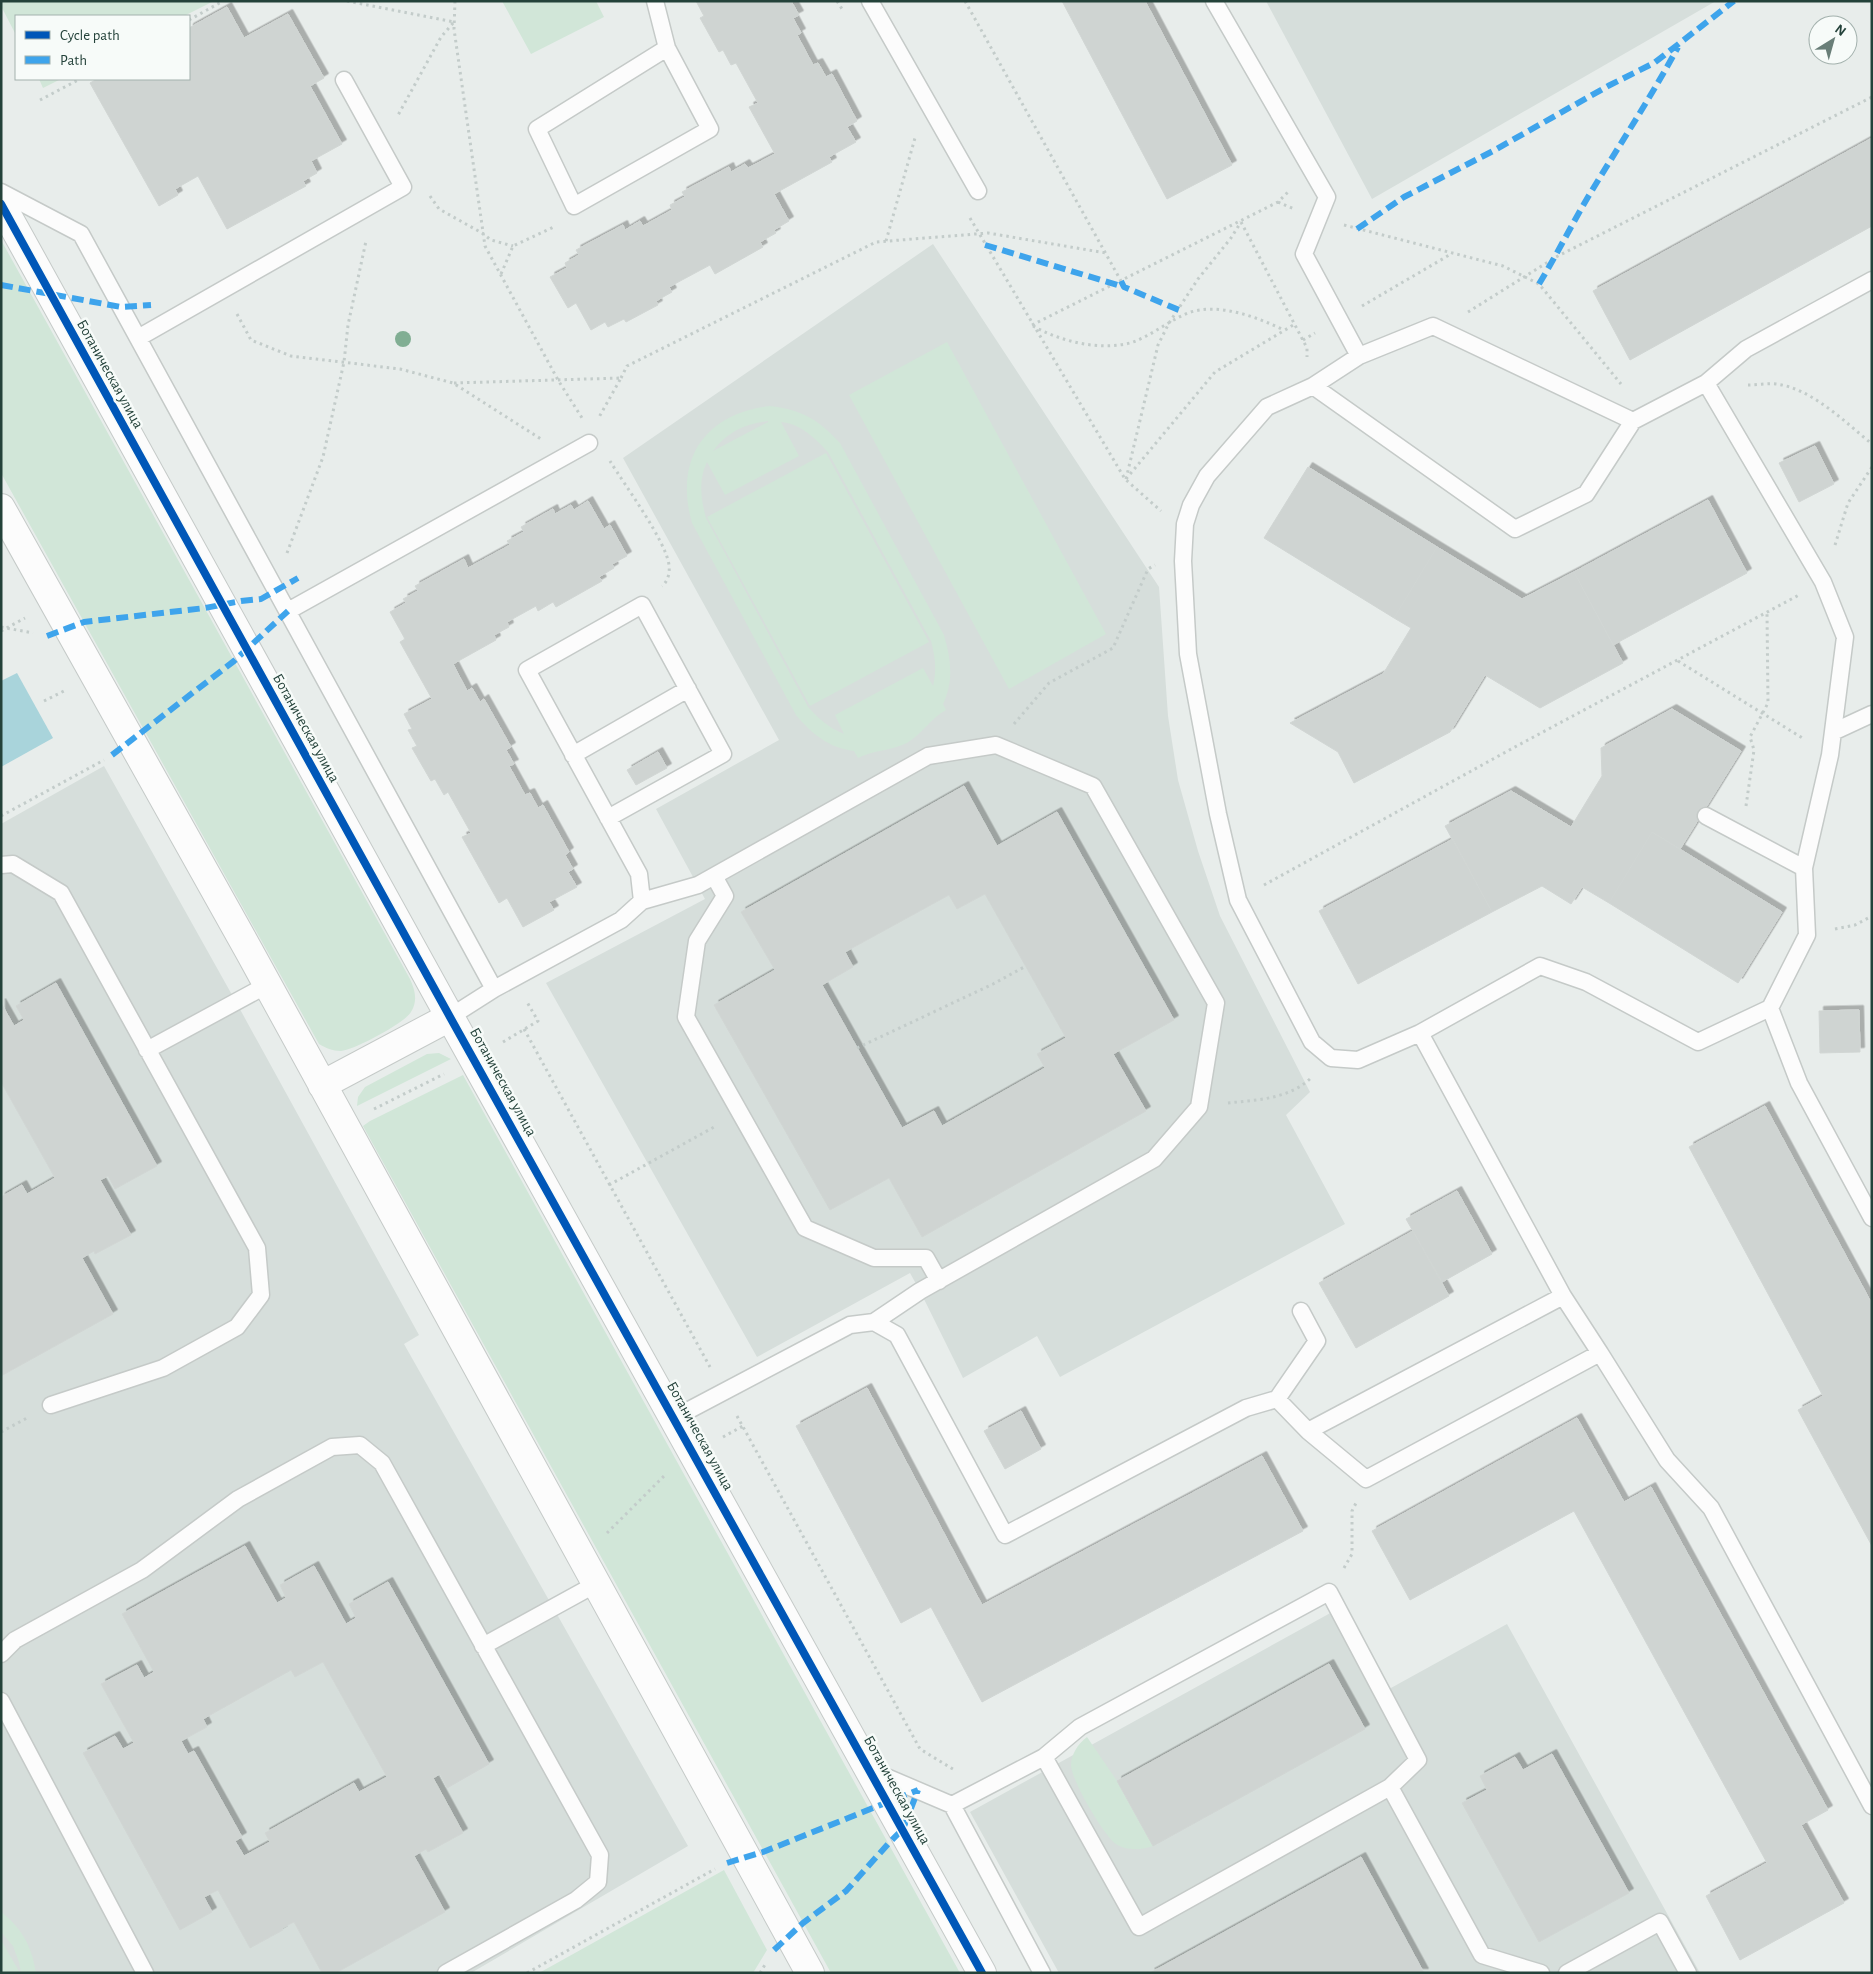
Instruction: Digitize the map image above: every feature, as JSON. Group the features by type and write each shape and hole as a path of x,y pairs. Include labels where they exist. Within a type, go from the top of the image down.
{"street":[{"name":"Ботаническая улица","path":"1,204 450,1017 982,1973"},
{"path":"1,508 267,985 810,1973"},
{"path":"322,1085 450,1017"}],"lane":[{"path":"655,1 667,48 710,129 574,206 537,129 667,48"},
{"path":"870,1 978,191"},
{"path":"1214,1 1326,197 1304,254 1358,356"},
{"path":"138,338 403,187 344,80"},
{"path":"1,192 81,234 494,989"},
{"path":"1313,386 1515,529 1586,494 1633,420 1706,383 1746,349 1872,280"},
{"path":"1633,420 1432,326 1358,356 1313,386 1267,407 1207,476 1191,505 1184,531 1182,562 1188,654 1218,814 1238,900 1312,1042 1331,1058 1358,1060 1420,1033 1540,966 1586,982 1698,1042 1770,1008 1807,935 1804,868 1830,755 1845,637 1823,582 1706,383"},
{"path":"288,611 567,455 590,437"},
{"path":"608,818 723,754 642,605 527,670 573,755 639,874 642,901"},
{"path":"573,755 688,689"},
{"path":"1833,732 1872,714"},
{"path":"450,1017 494,989 621,920 642,901 698,885 928,756 996,745 1093,786 1216,1003 1199,1107 1154,1159 939,1280 874,1322 850,1325 674,1418"},
{"path":"1706,816 1804,868"},
{"path":"1,865 13,864 61,893 257,1248 262,1295 237,1327 163,1368 51,1405"},
{"path":"714,876 725,896 697,941 686,1017 805,1228 874,1258 926,1258 939,1280"},
{"path":"147,1050 267,985"},
{"path":"1770,1008 1799,1083 1872,1218"},
{"path":"1420,1033 1563,1296 1667,1460 1711,1508 1872,1806"},
{"path":"1308,1431 1563,1296"},
{"path":"874,1322 897,1335 1005,1535 1246,1408 1277,1398 1317,1341 1301,1311"},
{"path":"1277,1398 1308,1431 1366,1479 1600,1353"},
{"path":"1,1654 15,1640 142,1570 238,1499 332,1448 360,1445 382,1463 600,1855 598,1882 576,1900 446,1973"},
{"path":"483,1646 596,1584"},
{"path":"952,1805 1044,1756 1080,1727 1329,1592 1418,1760 1390,1787 1139,1927 1044,1756"},
{"path":"1,1701 145,1973"},
{"path":"870,1770 952,1805 1042,1973"},
{"path":"1390,1787 1482,1955 1541,1973"},
{"path":"1567,1973 1660,1922 1688,1973"}],"path":[{"path":"190,19 223,1"},
{"path":"348,1 454,22"},
{"path":"455,1 454,22 485,246 590,437 661,542 669,564 669,575 665,583"},
{"path":"965,1 1121,281"},
{"path":"400,111 441,37 454,22"},
{"path":"40,100 78,80"},
{"path":"1468,312 1556,257 1872,97"},
{"path":"886,241 926,100"},
{"path":"403,187 424,189 438,209 491,240 513,246 563,223 574,206"},
{"path":"978,191 961,201 1032,326 1125,480 1184,531"},
{"path":"1032,326 1278,202"},
{"path":"286,556 323,457 344,362 348,325 374,203"},
{"path":"1125,480 1158,345 1169,323 1241,221"},
{"path":"1241,221 1303,340 1306,348 1306,360"},
{"path":"1341,224 1503,266 1539,284 1621,383 1633,420"},
{"path":"590,437 627,366 876,242 988,233 1106,254"},
{"path":"500,275 513,246"},
{"path":"1303,340 1452,253"},
{"path":"224,290 251,340 291,356 400,368 453,383 567,455"},
{"path":"1179,310 1189,313"},
{"path":"1032,326 1070,340 1089,344 1112,345 1131,343 1189,313 1214,310 1251,316 1284,330"},
{"path":"1125,480 1216,372 1295,324"},
{"path":"453,383 621,378"},
{"path":"1706,383 1776,384 1800,391 1813,398 1872,444"},
{"path":"1238,900 1823,582 1848,503 1872,467"},
{"path":"996,745 1050,683 1113,648 1148,569"},
{"path":"1742,836 1754,750 1750,737 1768,703 1767,612"},
{"path":"1,631 28,616"},
{"path":"1,627 39,634"},
{"path":"1677,660 1830,755"},
{"path":"44,702 66,690"},
{"path":"1,816 112,755"},
{"path":"1854,925 1872,916"},
{"path":"857,1048 993,984 1026,966"},
{"path":"496,1046 538,1021 513,979"},
{"path":"524,1029 920,1749 961,1774 976,1792"},
{"path":"367,1112 450,1071"},
{"path":"1199,1107 1279,1097 1305,1084"},
{"path":"610,1185 740,1113"},
{"path":"721,1438 743,1426"},
{"path":"601,1539 670,1469"},
{"path":"1329,1592 1352,1554 1352,1511 1366,1479"},
{"path":"527,1973 718,1868"}],"shaded area":[{"path":"1266,1 1716,1 1372,199"},
{"path":"933,244 1159,587 1168,716 1178,780 1198,851 1220,916 1310,1092 1286,1115 1345,1224 1060,1377 1037,1336 963,1378 910,1273 757,1357 546,983 705,899 656,809 779,740 623,458"},
{"path":"104,766 419,1335 404,1344 688,1846 471,1973 1,1973 1,824"},
{"path":"1334,1611 1380,1694 1507,1624 1700,1973 1059,1973 970,1812"}],"green space":[{"path":"1,1 214,1 186,15 15,15 15,33 1,6"},
{"path":"502,1 596,1 604,17 531,54"},
{"path":"39,80 59,80 43,88"},
{"path":"1,240 410,979 415,996 411,1012 390,1029 357,1046 338,1051 319,1044 1,473"},
{"path":"947,342 1106,634 1009,689 849,395"},
{"path":"770,406 800,413 817,422 840,443 944,635 950,670 949,687 943,704 946,710 907,743 858,758 854,751 829,743 802,722 796,715 692,523 687,500 687,479 691,460 700,444 712,430 727,419 747,411","holes":["768,422 713,451 718,444 737,430 752,424","781,422 801,429 813,437 828,452 931,641 934,652 933,686 923,668 835,715 844,734 824,723 808,707 706,518 703,504 701,483 707,462 725,495 799,456"]},
{"path":"826,453 929,642 810,706 707,517"},
{"path":"439,1053 451,1059 357,1106 358,1097 365,1087 427,1054"},
{"path":"463,1075 960,1973 831,1973 363,1126"},
{"path":"1087,1737 1117,1781 1153,1846 1134,1849 1116,1844 1104,1831 1089,1808 1071,1766 1072,1757"},
{"path":"724,1870 767,1950 753,1973 539,1973"},
{"path":"1,1912 15,1925 25,1939 32,1955 36,1973 21,1973 13,1946 1,1932"},
{"path":"1,1940 20,1973 1,1973"}],"water":[{"path":"17,673 53,738 1,767 1,681"}],"building":[{"path":"696,1 791,1 799,15 793,18 801,33 797,35 813,65 818,63 826,77 832,74 857,121 847,127 856,142 829,157 832,162 774,194 789,221 774,230 776,233 760,242 763,247 715,274 710,265 669,287 672,292 656,301 658,305 626,322 624,319 608,327 605,322 591,330 576,303 568,308 550,277 567,268 565,263 579,255 576,250 623,225 625,230 640,221 643,226 672,210 670,205 685,197 682,192 729,167 731,172 745,164 748,168 775,154 749,107 758,103 736,63 731,65 723,50 719,52 700,18 704,16"},
{"path":"1062,1 1145,1 1232,165 1167,199"},
{"path":"227,7 244,38 288,14 324,78 310,86 342,144 311,161 317,173 303,181 306,186 227,229 198,176 175,189 178,195 159,206 90,83 95,80 190,80 190,27"},
{"path":"1872,138 1872,226 1630,360 1593,291"},
{"path":"1815,446 1834,484 1799,502 1779,463"},
{"path":"1308,467 1437,547 1394,618 1264,538"},
{"path":"1708,500 1747,573 1613,645 1574,572"},
{"path":"588,501 604,529 610,525 627,556 612,564 614,568 599,577 602,581 556,607 553,602 538,611 536,606 507,622 509,627 494,635 496,640 453,664 467,691 472,688 480,702 484,699 511,747 506,750 514,764 509,766 525,795 530,793 538,808 543,805 569,852 565,855 573,869 568,872 577,887 549,902 554,910 523,927 507,898 499,903 462,837 471,833 448,792 444,795 435,779 431,781 412,748 417,746 408,730 412,729 404,714 432,699 400,642 405,639 390,612 406,603 403,599 418,591 415,586 464,559 468,568 510,545 507,541 524,532 521,527 553,509 555,514 571,505 574,510"},
{"path":"1437,547 1522,599 1574,572 1623,663 1540,708 1485,675 1450,732 1354,783 1338,752 1290,723 1383,674 1411,628 1394,618"},
{"path":"1672,709 1741,751 1680,849 1652,832 1609,903 1582,887 1571,904 1542,886 1492,912 1445,826 1511,791 1571,827 1602,776 1601,748"},
{"path":"658,752 667,768 636,785 627,770"},
{"path":"964,786 997,846 1057,812 1174,1020 1113,1054 1146,1111 922,1237 889,1178 830,1210 714,1005 775,970 741,912","holes":["985,894 1066,1038 1037,1054 1045,1068 942,1126 934,1111 902,1128 822,985 853,967 845,952 949,895 957,909"]},
{"path":"1652,832 1782,912 1738,983 1609,903"},
{"path":"1453,839 1492,912 1358,984 1319,911"},
{"path":"56,983 157,1166 115,1189 108,1176 100,1180 131,1235 95,1254 94,1251 82,1258 113,1314 1,1376 1,1197 22,1185 27,1194 55,1178 1,1082 1,1003 14,1026 24,1020 16,1006"},
{"path":"1859,1010 1860,1052 1820,1053 1819,1011"},
{"path":"1765,1106 1872,1304 1872,1546 1798,1410 1823,1396 1689,1147"},
{"path":"1457,1191 1492,1254 1442,1282 1406,1219"},
{"path":"1413,1231 1449,1296 1356,1348 1319,1283"},
{"path":"867,1388 982,1605 1262,1456 1303,1531 982,1702 931,1607 901,1623 796,1426"},
{"path":"1021,1411 1041,1449 1005,1469 984,1431"},
{"path":"1577,1418 1624,1502 1651,1487 1828,1810 1801,1825 1844,1903 1740,1960 1706,1896 1767,1863 1574,1511 1410,1600 1372,1531"},
{"path":"245,1546 277,1603 286,1598 280,1585 314,1566 346,1624 356,1618 349,1604 388,1582 489,1764 447,1788 440,1774 433,1778 463,1833 428,1852 426,1849 414,1856 445,1912 336,1973 322,1973 294,1922 250,1948 218,1890 204,1897 212,1912 180,1930 83,1753 115,1736 123,1749 134,1743 101,1684 137,1665 144,1678 154,1672 122,1614","holes":["323,1662 387,1777 359,1792 354,1783 265,1833 270,1842 244,1856 235,1841 242,1837 194,1751 188,1754 181,1741 207,1727 203,1719 291,1670 295,1677"]},
{"path":"1329,1664 1365,1729 1153,1846 1117,1781"},
{"path":"1552,1754 1629,1893 1539,1942 1462,1803 1487,1790 1480,1776 1515,1757 1523,1770"},
{"path":"1361,1857 1424,1973 1150,1973"}],"marked path":[{"path":"1357,229 1404,197 1493,151 1608,86 1654,63 1734,1"},
{"path":"1539,284 1588,197 1678,47"},
{"path":"985,245 1124,287"},
{"path":"1121,281 1124,287 1179,310"},
{"path":"1,285 121,307 151,305"},
{"path":"47,636 84,622 205,608 261,599 298,578"},
{"path":"112,755 234,661 288,611"},
{"path":"727,1863 763,1852 918,1790"},
{"path":"774,1950 803,1923 846,1891 903,1829 918,1790"}],"cycle path":[{"path":"1,204 450,1017 982,1973"}]}
